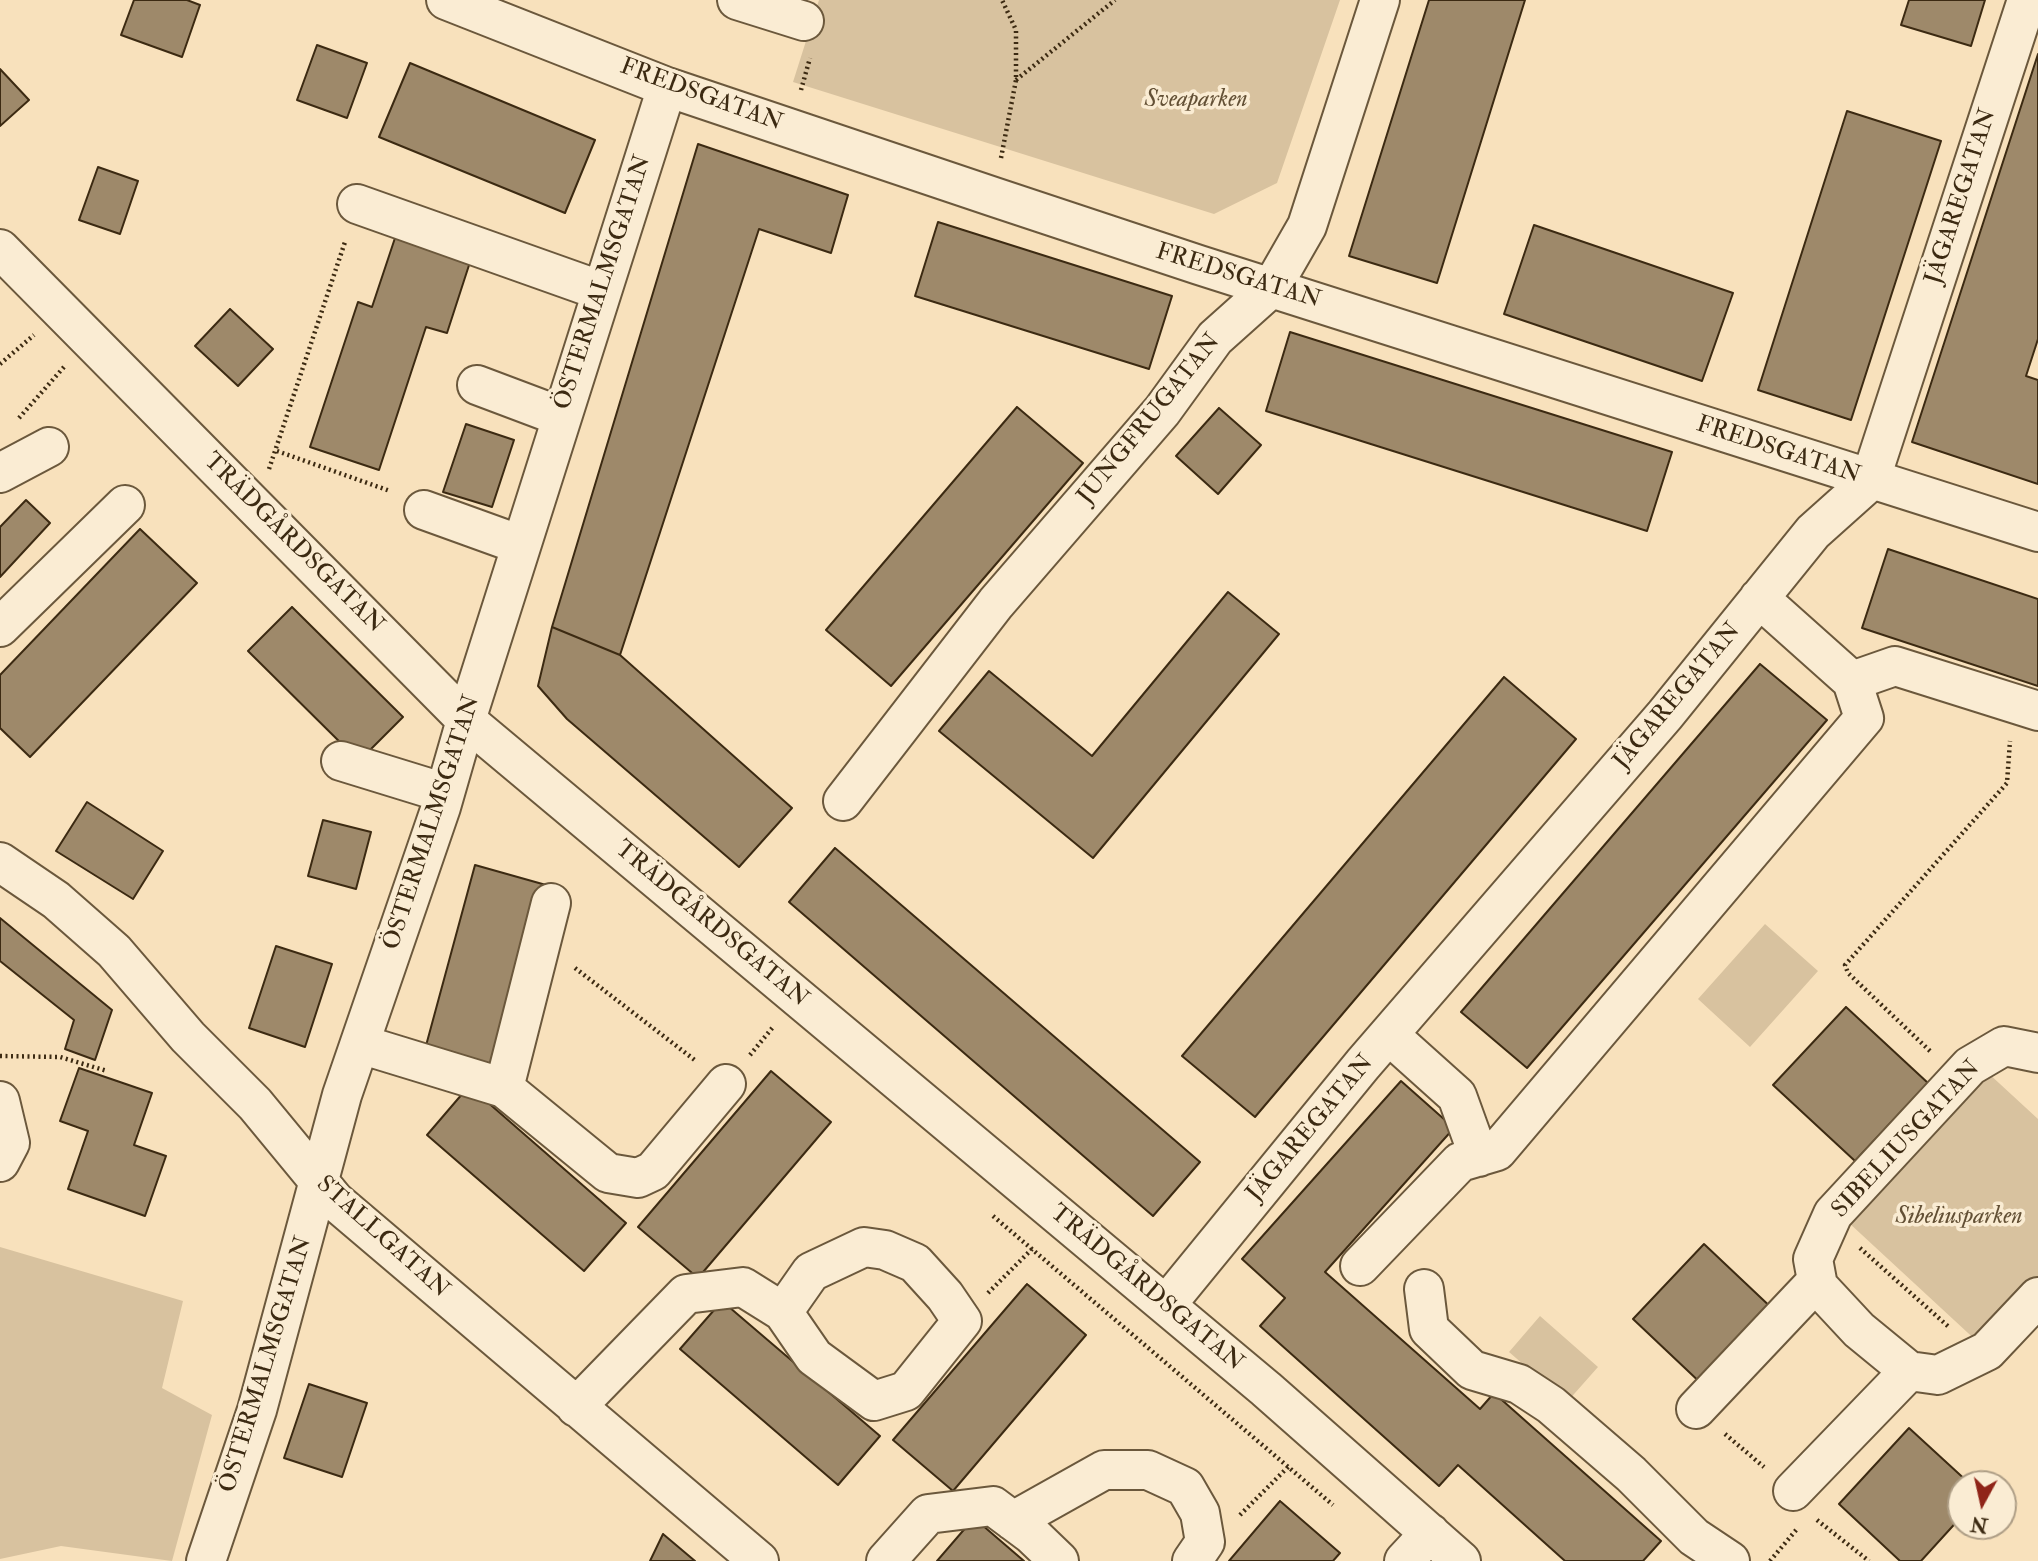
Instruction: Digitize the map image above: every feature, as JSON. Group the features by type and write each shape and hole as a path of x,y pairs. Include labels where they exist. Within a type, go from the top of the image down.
{"street":[{"name":"FREDSGATAN","path":"446,0 514,13 667,87 994,197 1870,481 2038,532"},
{"path":"737,0 808,36"},
{"name":"JUNGFRUGATAN","path":"843,801 996,603 1162,411 1215,338 1272,287 1307,226 1380,0"},
{"name":"JÄGAREGATAN","path":"1166,1305 1389,1035 1665,715 1813,532 1870,481 2026,0"},
{"name":"ÖSTERMALMSGATAN","path":"206,1561 257,1409 307,1233 317,1181 445,793 667,87"},
{"path":"358,204 602,291"},
{"name":"TRÄDGÅRDSGATAN","path":"0,249 466,720 1166,1305 1461,1561"},
{"path":"477,385 562,416"},
{"path":"0,473 49,447"},
{"path":"0,627 125,505"},
{"path":"424,510 521,545"},
{"path":"1360,1266 1460,1163 1497,1151 1864,718 1852,681 1759,598"},
{"path":"1852,681 1895,666 2029,708"},
{"path":"341,761 445,793"},
{"name":"STALLGATAN","path":"0,862 56,900 114,951 188,1037 255,1104 335,1201 759,1561"},
{"path":"504,1088 551,903"},
{"path":"1389,1035 1457,1096 1479,1157"},
{"path":"360,1044 504,1088 608,1173 638,1178 653,1171 726,1084"},
{"name":"SIBELIUSGATAN","path":"1817,1281 1813,1259 1830,1220 1958,1078 1970,1066 2004,1046 2038,1053"},
{"path":"0,1101 10,1143 0,1162"},
{"path":"576,1407 686,1294 743,1287 783,1312 814,1357 874,1401 906,1391 962,1321 945,1296 915,1263 885,1250 864,1247 811,1272 783,1312"},
{"path":"1817,1281 1818,1286 1859,1330 1909,1371 1938,1375 1987,1351 2038,1297"},
{"path":"1696,1409 1817,1281"},
{"path":"1424,1289 1429,1329 1472,1370 1518,1384 1552,1405 1631,1474 1683,1549 1730,1561"},
{"path":"1801,1503 1909,1371"},
{"path":"1013,1521 1104,1470 1148,1470 1185,1487 1200,1513 1205,1542 1196,1555"},
{"path":"886,1561 928,1514 993,1506 1059,1561"},
{"path":"1404,1561 1430,1533"}],"path":[{"path":"994,197 1016,80 1016,30 1002,0"},
{"path":"1016,80 1115,0"},
{"path":"790,128 808,36"},
{"path":"254,505 277,451 358,204"},
{"path":"0,364 34,335"},
{"path":"16,423 65,366"},
{"path":"277,451 394,492 395,502 424,510"},
{"path":"1958,1078 1848,973 1845,965 2007,783 2008,748 2029,708"},
{"path":"541,942 726,1084"},
{"path":"0,1056 60,1057 107,1071"},
{"path":"1830,1220 1979,1354"},
{"path":"962,1321 1032,1249"},
{"path":"1696,1409 1869,1561"},
{"path":"1196,1555 1220,1535 1289,1466"},
{"path":"1770,1561 1797,1529"}],"green space":[{"name":"Sveaparken","path":"819,0 1340,0 1277,183 1214,214 793,82"},
{"path":"1765,924 1818,971 1750,1047 1698,999"},
{"name":"Sibeliusparken","path":"1987,1072 2038,1119 2038,1284 1981,1345 1848,1222"},
{"path":"0,1247 183,1301 162,1388 212,1415 172,1561 61,1546 0,1559"},
{"path":"1540,1316 1598,1367 1567,1402 1509,1352"}],"building":[{"path":"134,0 187,0 200,5 182,57 121,35"},
{"path":"1429,0 1525,0 1437,283 1349,256"},
{"path":"1909,0 1985,0 1971,46 1901,25"},
{"path":"317,45 367,63 347,118 297,100"},
{"path":"2038,54 2038,339 2026,376 2038,380 2038,484 1912,442"},
{"path":"410,63 595,140 565,213 379,137"},
{"path":"0,69 29,100 0,126"},
{"path":"1847,111 1941,141 1851,420 1758,390"},
{"path":"698,144 848,195 831,253 759,229 620,655 552,627"},
{"path":"98,167 138,181 120,234 79,220"},
{"path":"938,222 1172,296 1149,369 915,296"},
{"path":"1534,225 1733,293 1702,381 1504,314"},
{"path":"396,235 471,259 447,333 426,327 379,470 310,447 358,302 372,307"},
{"path":"230,309 273,349 238,386 195,346"},
{"path":"1290,332 1672,452 1647,531 1266,411"},
{"path":"1017,407 1083,463 891,686 826,630"},
{"path":"1219,408 1261,445 1218,494 1176,456"},
{"path":"466,424 514,440 492,507 443,492"},
{"path":"26,500 50,523 0,577 0,527"},
{"path":"140,529 197,583 30,757 0,728 0,675"},
{"path":"1888,549 2038,599 2038,686 1862,628"},
{"path":"1228,592 1279,634 1093,858 939,731 989,671 1092,756"},
{"path":"292,607 403,717 359,761 248,651"},
{"path":"552,627 620,655 792,808 739,867 567,719 538,686"},
{"path":"1760,664 1827,720 1527,1068 1461,1012"},
{"path":"1504,677 1576,739 1255,1117 1182,1056"},
{"path":"87,802 163,851 133,899 56,851"},
{"path":"323,820 371,832 356,889 308,876"},
{"path":"835,848 1200,1162 1153,1216 789,902"},
{"path":"475,865 546,885 496,1072 424,1053"},
{"path":"0,918 112,1010 95,1060 65,1049 74,1020 0,961"},
{"path":"276,946 332,964 305,1047 249,1028"},
{"path":"1846,1007 1928,1083 1855,1161 1773,1085"},
{"path":"79,1068 152,1093 134,1145 166,1156 145,1216 68,1189 88,1131 60,1121"},
{"path":"771,1071 831,1122 698,1278 638,1227"},
{"path":"1401,1081 1454,1128 1325,1272 1480,1409 1494,1393 1661,1541 1643,1561 1565,1561 1458,1465 1439,1486 1260,1326 1285,1298 1242,1259"},
{"path":"469,1086 626,1223 584,1271 427,1135"},
{"path":"1704,1244 1777,1313 1706,1388 1633,1319"},
{"path":"1027,1284 1086,1335 953,1491 893,1440"},
{"path":"722,1301 880,1436 838,1485 680,1349"},
{"path":"309,1384 367,1403 342,1477 284,1458"},
{"path":"1909,1428 1955,1470 1947,1470 1947,1532 1921,1561 1900,1561 1839,1504"},
{"path":"1280,1501 1340,1553 1333,1561 1229,1561"},
{"path":"974,1518 1024,1561 937,1561"},
{"path":"663,1534 695,1561 650,1561"}]}
